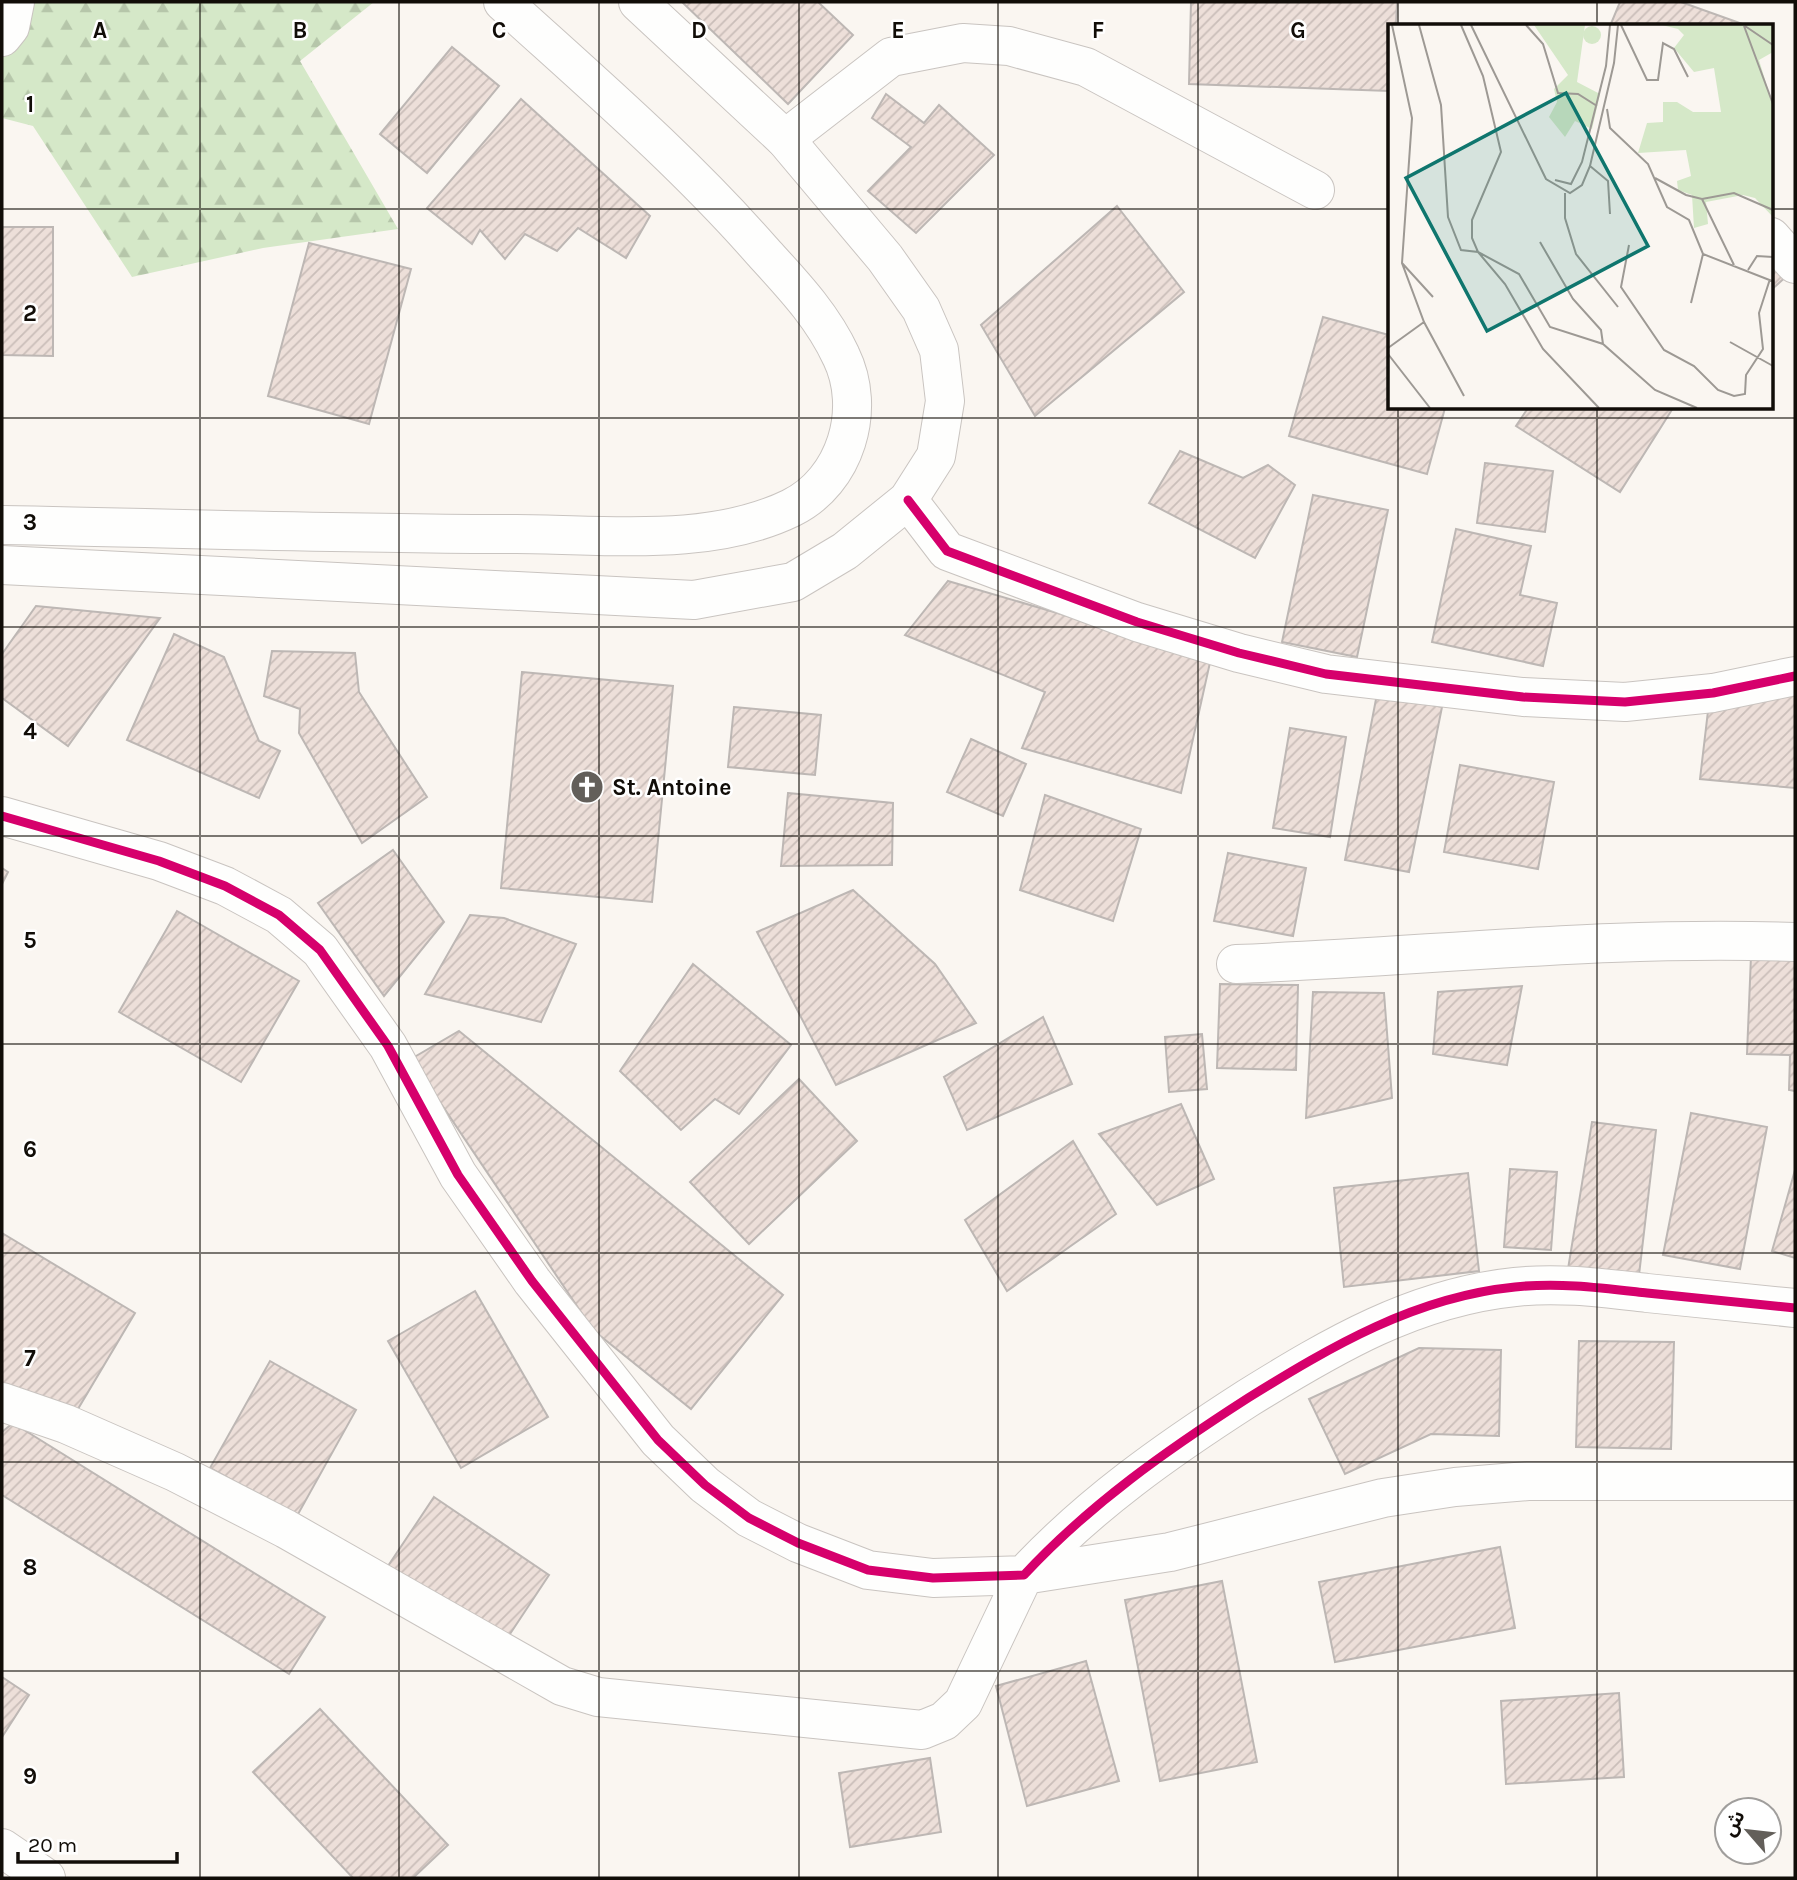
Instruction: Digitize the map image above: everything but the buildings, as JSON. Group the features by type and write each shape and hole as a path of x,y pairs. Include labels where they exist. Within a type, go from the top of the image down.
{"main road":[{"path":"2,37 10,27 15,2"},
{"path":"2,525 452,534 650,534 722,530 761,519 794,506 820,485 844,449 853,422 853,397 843,359 815,310 712,194 502,2"},
{"path":"2,565 694,600 793,582 845,551 908,500 936,456 945,401 939,350 921,309 885,258 785,139 638,2"},
{"path":"785,139 891,57 963,43 1009,47 1086,67 1315,190"},
{"path":"1772,238 1795,264"},
{"path":"908,500 947,551 1137,622 1239,653 1326,674 1523,697 1625,702 1713,693 1795,676"},
{"path":"2,816 159,861 225,886 279,915 320,950 387,1046 458,1175 532,1281 658,1440 705,1485 749,1518 798,1543 868,1570 933,1578 1024,1575 1170,1552 1383,1498 1455,1487 1528,1481 1795,1481"},
{"path":"1236,964 1358,959 1599,942 1717,939 1795,942"},
{"path":"2,1402 66,1424 175,1472 286,1529 534,1672 598,1697 922,1730 944,1721 962,1703 1024,1575 1100,1501 1180,1441 1312,1358 1382,1322 1424,1307 1515,1287 1576,1285 1795,1308"},
{"path":"2,1847 46,1878"}],"green space":[{"path":"2,2 374,2 300,61 398,229 263,248 132,277 33,126 2,118"}],"cycle path":[{"path":"908,500 947,551 1137,622 1239,653 1326,674 1523,697 1625,702 1713,693 1795,676"},
{"path":"2,816 159,861 225,886 279,915 320,950 388,1046 458,1175 532,1281 658,1440 705,1485 749,1518 798,1543 868,1570 933,1578 1024,1575 1075,1525 1130,1479 1218,1418 1343,1343 1375,1327 1443,1301 1515,1287 1564,1285 1795,1308"}],"place":[{"name":"St. Antoine","path":"587,787"}]}
